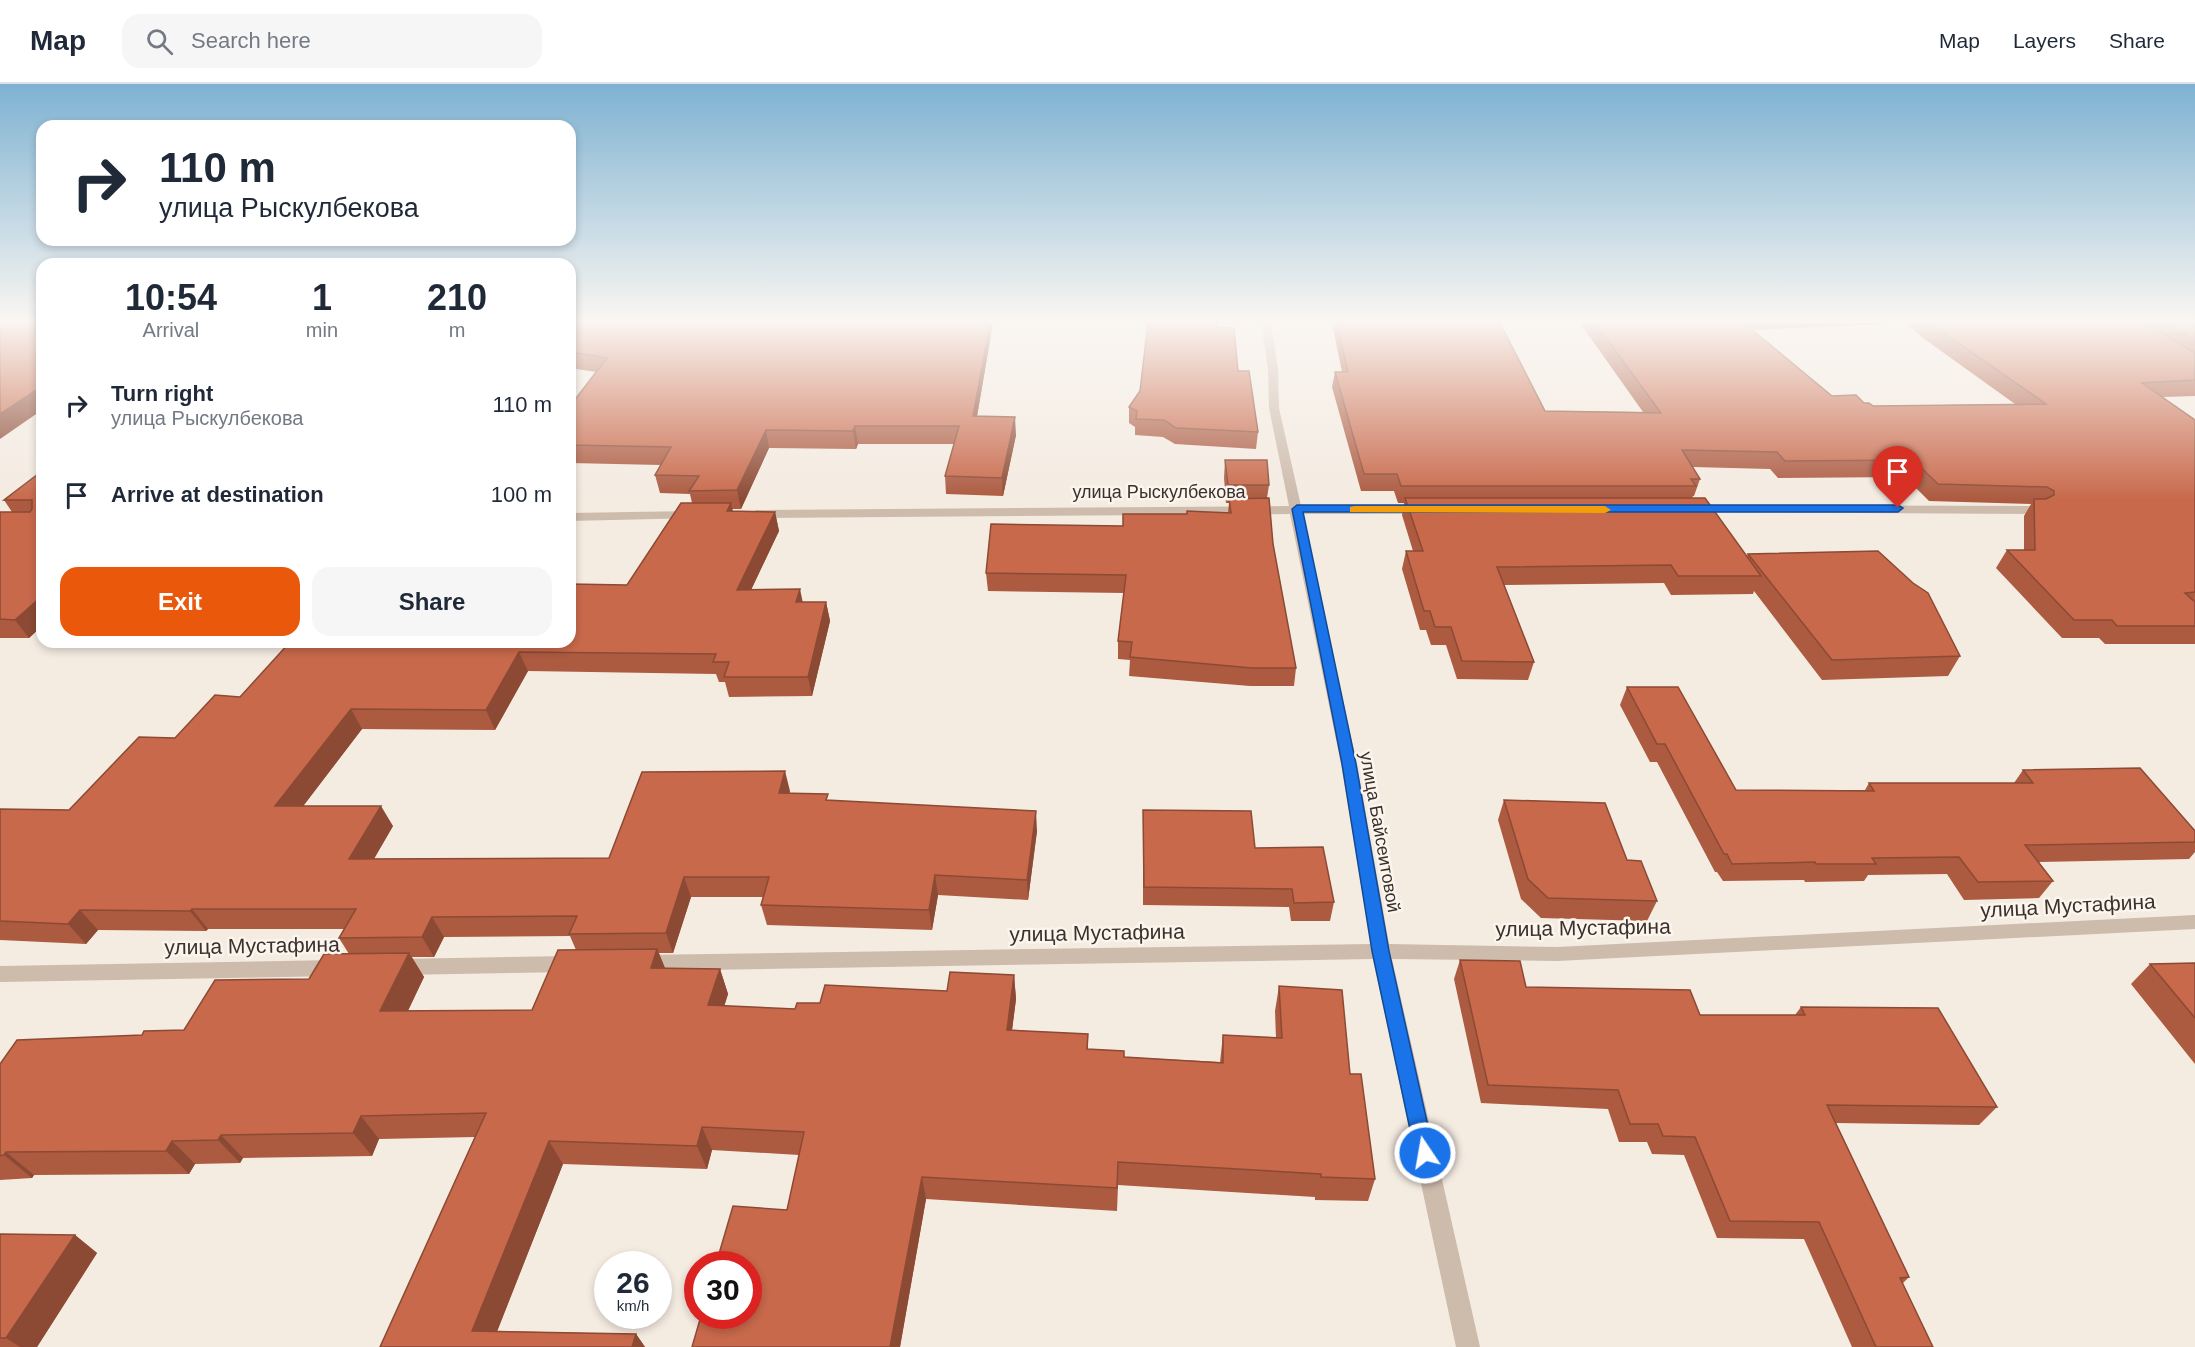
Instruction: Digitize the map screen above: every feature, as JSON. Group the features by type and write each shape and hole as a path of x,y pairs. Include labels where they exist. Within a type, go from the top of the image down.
{"street":[{"name":"улица Байсеитовой","path":"1274,382 1274,408 1349,764 1381,951 1468,1347"},
{"name":"улица Рыскулбекова","path":"747,514 1297,509 1438,510"},
{"path":"1686,509 2036,510"},
{"path":"576,517 711,515"},
{"name":"улица Мустафина","path":"629,963 1381,951 1557,954 2195,922"},
{"path":"378,967 593,963"},
{"name":"улица Мустафина","path":"0,974 354,967"}],"building":[{"path":"0,382 36,382 36,390 0,414"},
{"path":"589,382 979,382 973,416 1015,417 1002,478 945,476 959,426 855,426 853,431 766,430 737,490 689,491 699,476 655,475 671,447 576,445 576,398"},
{"path":"1141,382 1251,382 1258,432 1176,428 1164,420 1136,419 1137,411 1129,407 1140,391"},
{"path":"1338,382 1530,382 1545,411 1661,413 1638,382 1815,382 1832,396 1856,395 1864,403 1873,406 2046,404 2014,382 2161,382 2142,383 2195,420 2195,592 2185,593 2195,602 2195,626 2117,626 2112,620 2074,620 2007,550 2035,550 2034,499 2046,499 2054,495 2054,491 2047,487 1938,484 1913,460 1785,461 1777,452 1682,450 1700,479 1691,479 1696,486 1401,486 1397,474 1364,474"},
{"path":"1225,460 1267,460 1269,485 1228,485"},
{"path":"36,476 36,601 15,620 0,619 0,512 30,512 32,500 4,500"},
{"path":"1269,498 1273,544 1296,668 1252,668 1130,657 1132,642 1118,641 1126,575 986,573 991,524 1123,526 1123,514 1187,514 1187,511 1231,513 1229,499"},
{"path":"1405,498 1705,498 1761,576 1678,576 1671,565 1497,567 1534,662 1462,661 1451,627 1435,627 1430,611 1424,611 1406,551 1423,551"},
{"path":"681,503 731,503 727,511 775,512 737,590 800,589 796,602 826,602 808,677 724,677 729,662 713,662 716,654 519,652 486,710 351,709 275,806 381,806 349,859 609,858 642,772 785,771 779,793 828,794 826,800 1036,811 1027,880 935,875 929,910 761,905 769,877 684,877 666,933 569,934 577,916 432,917 422,937 339,938 356,909 80,910 68,924 0,921 0,809 69,810 139,737 175,738 215,695 240,697 285,648 576,648 576,584 627,585"},
{"path":"1878,551 1913,583 1928,593 1960,656 1832,660 1748,554"},
{"path":"1627,687 1678,687 1736,790 1874,791 1869,783 2033,783 2023,770 2140,768 2195,831 2195,842 2025,845 2053,881 1978,882 1959,857 1872,858 1876,864 1816,864 1815,862 1732,864 1727,854 1724,854 1665,744 1657,744"},
{"path":"1504,800 1605,803 1627,860 1641,861 1657,901 1548,898 1528,879"},
{"path":"1143,810 1251,811 1255,848 1323,847 1334,902 1294,903 1292,889 1144,887"},
{"path":"657,949 651,968 720,969 708,1005 795,1009 797,1003 820,1003 825,985 947,991 950,972 1014,975 1007,1030 1088,1034 1087,1049 1124,1051 1124,1057 1223,1063 1223,1035 1282,1038 1279,986 1342,990 1350,1074 1361,1074 1375,1179 1118,1162 1117,1188 922,1177 890,1347 692,1347 697,1329 762,1329 762,1251 720,1251 733,1206 787,1210 804,1132 702,1127 697,1146 549,1141 472,1331 636,1334 632,1347 380,1347 486,1113 361,1116 353,1133 221,1135 218,1140 172,1141 166,1151 6,1152 0,1156 0,1064 17,1040 142,1035 144,1031 184,1030 215,980 309,979 324,954 409,953 380,1011 532,1010 558,950"},
{"path":"1460,960 1520,961 1526,987 1690,990 1700,1015 1805,1015 1801,1007 1938,1008 1997,1107 1827,1105 1909,1277 1900,1278 1933,1347 1876,1347 1819,1222 1730,1221 1695,1137 1663,1136 1658,1124 1630,1124 1618,1090 1488,1085"},
{"path":"2195,963 2195,1018 2150,964"},
{"path":"0,1234 75,1235 6,1338 0,1338"}],"slow traffic":[{"path":"1354,509 1605,510"}],"route":[{"path":"1425,1153 1381,951 1349,764 1297,509 1898,508"}]}
